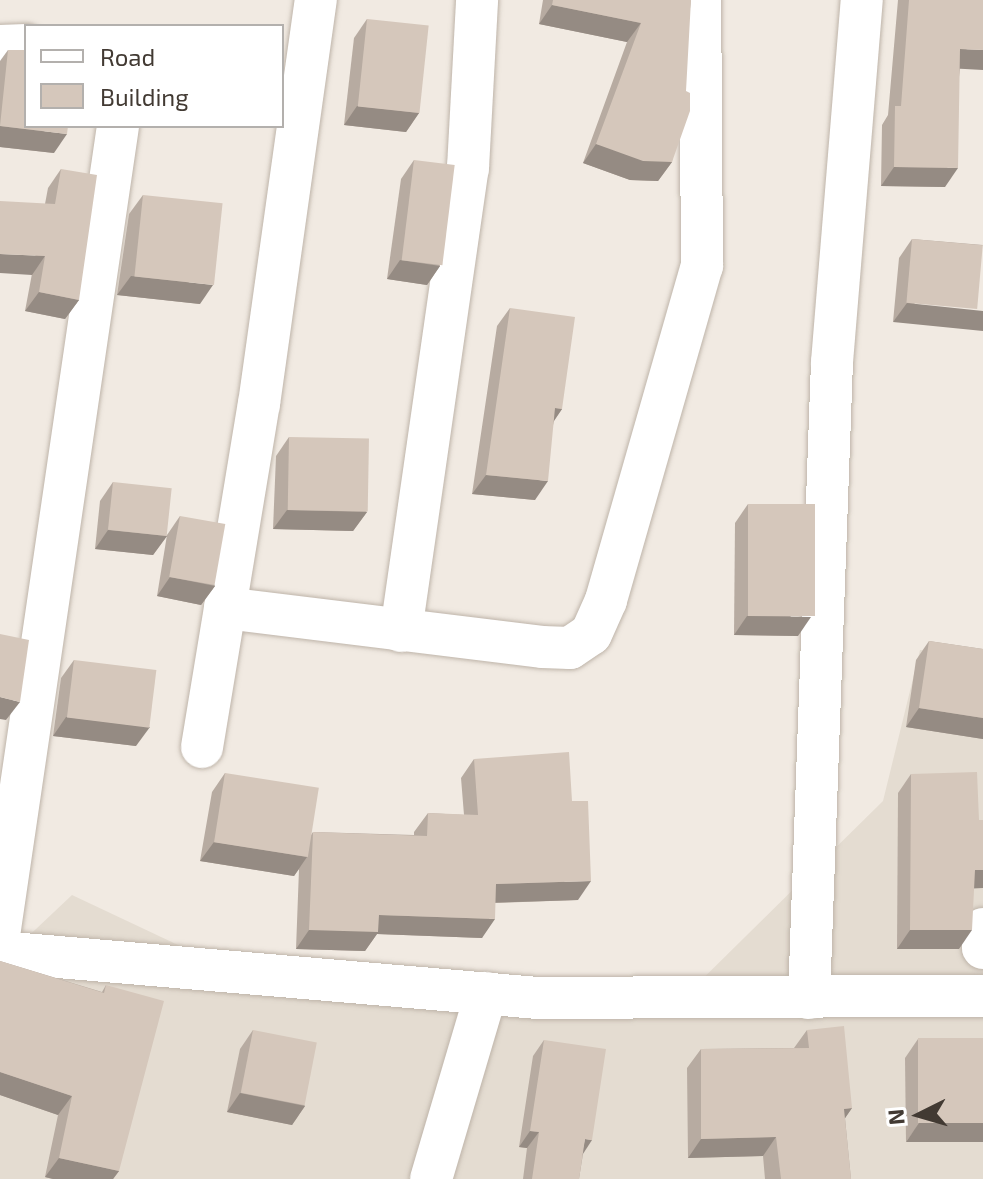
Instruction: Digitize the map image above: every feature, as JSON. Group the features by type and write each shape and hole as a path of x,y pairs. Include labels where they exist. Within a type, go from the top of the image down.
{"street":[{"path":"202,747 316,0"},
{"path":"401,631 468,168 477,0"},
{"path":"225,608 401,631 570,648 591,634 606,600 702,266 700,0"},
{"path":"809,998 832,362 862,0"},
{"path":"0,46 24,45"},
{"path":"0,929 118,128"},
{"path":"983,929 983,948"},
{"path":"0,952 486,993 809,998 983,996"},
{"path":"431,1179 486,993"}],"shaded area":[{"path":"920,650 983,653 983,1179 0,1179 0,963 72,895 261,984 673,1008 883,801"}],"building":[{"path":"553,0 691,0 686,91 690,93 690,111 672,162 643,161 596,144 641,23 552,5"},
{"path":"909,0 983,0 983,50 960,49 958,168 894,167 895,106 901,106"},
{"path":"367,19 429,25 419,113 358,107"},
{"path":"8,50 24,50 24,128 68,128 67,134 0,126"},
{"path":"414,160 455,165 442,265 402,260"},
{"path":"61,169 97,175 79,300 39,292 45,256 0,254 0,201 55,204"},
{"path":"143,195 223,203 214,285 134,277"},
{"path":"912,239 983,245 977,309 906,303"},
{"path":"510,308 575,317 562,409 555,408 548,481 486,475"},
{"path":"289,437 369,438 368,511 288,510"},
{"path":"113,482 172,488 167,536 108,530"},
{"path":"748,504 815,504 815,616 748,616"},
{"path":"180,516 225,524 215,585 169,577"},
{"path":"0,634 29,640 20,702 0,697"},
{"path":"929,641 983,649 983,718 919,708"},
{"path":"74,660 156,670 149,728 67,718"},
{"path":"569,752 572,801 588,801 591,881 496,884 495,919 379,915 378,932 309,930 313,832 427,836 428,813 478,815 474,759"},
{"path":"977,772 979,820 983,820 983,870 975,870 972,930 910,930 911,774"},
{"path":"225,773 319,788 308,857 214,842"},
{"path":"0,961 104,993 106,985 164,1001 119,1171 59,1158 72,1096 0,1072"},
{"path":"844,1026 852,1108 844,1109 851,1179 781,1179 776,1137 701,1139 701,1049 809,1048 807,1030"},
{"path":"253,1030 317,1042 305,1105 241,1093"},
{"path":"918,1038 983,1038 983,1123 918,1123"},
{"path":"544,1040 606,1049 592,1140 585,1139 579,1179 532,1179 539,1132 530,1131"}]}
